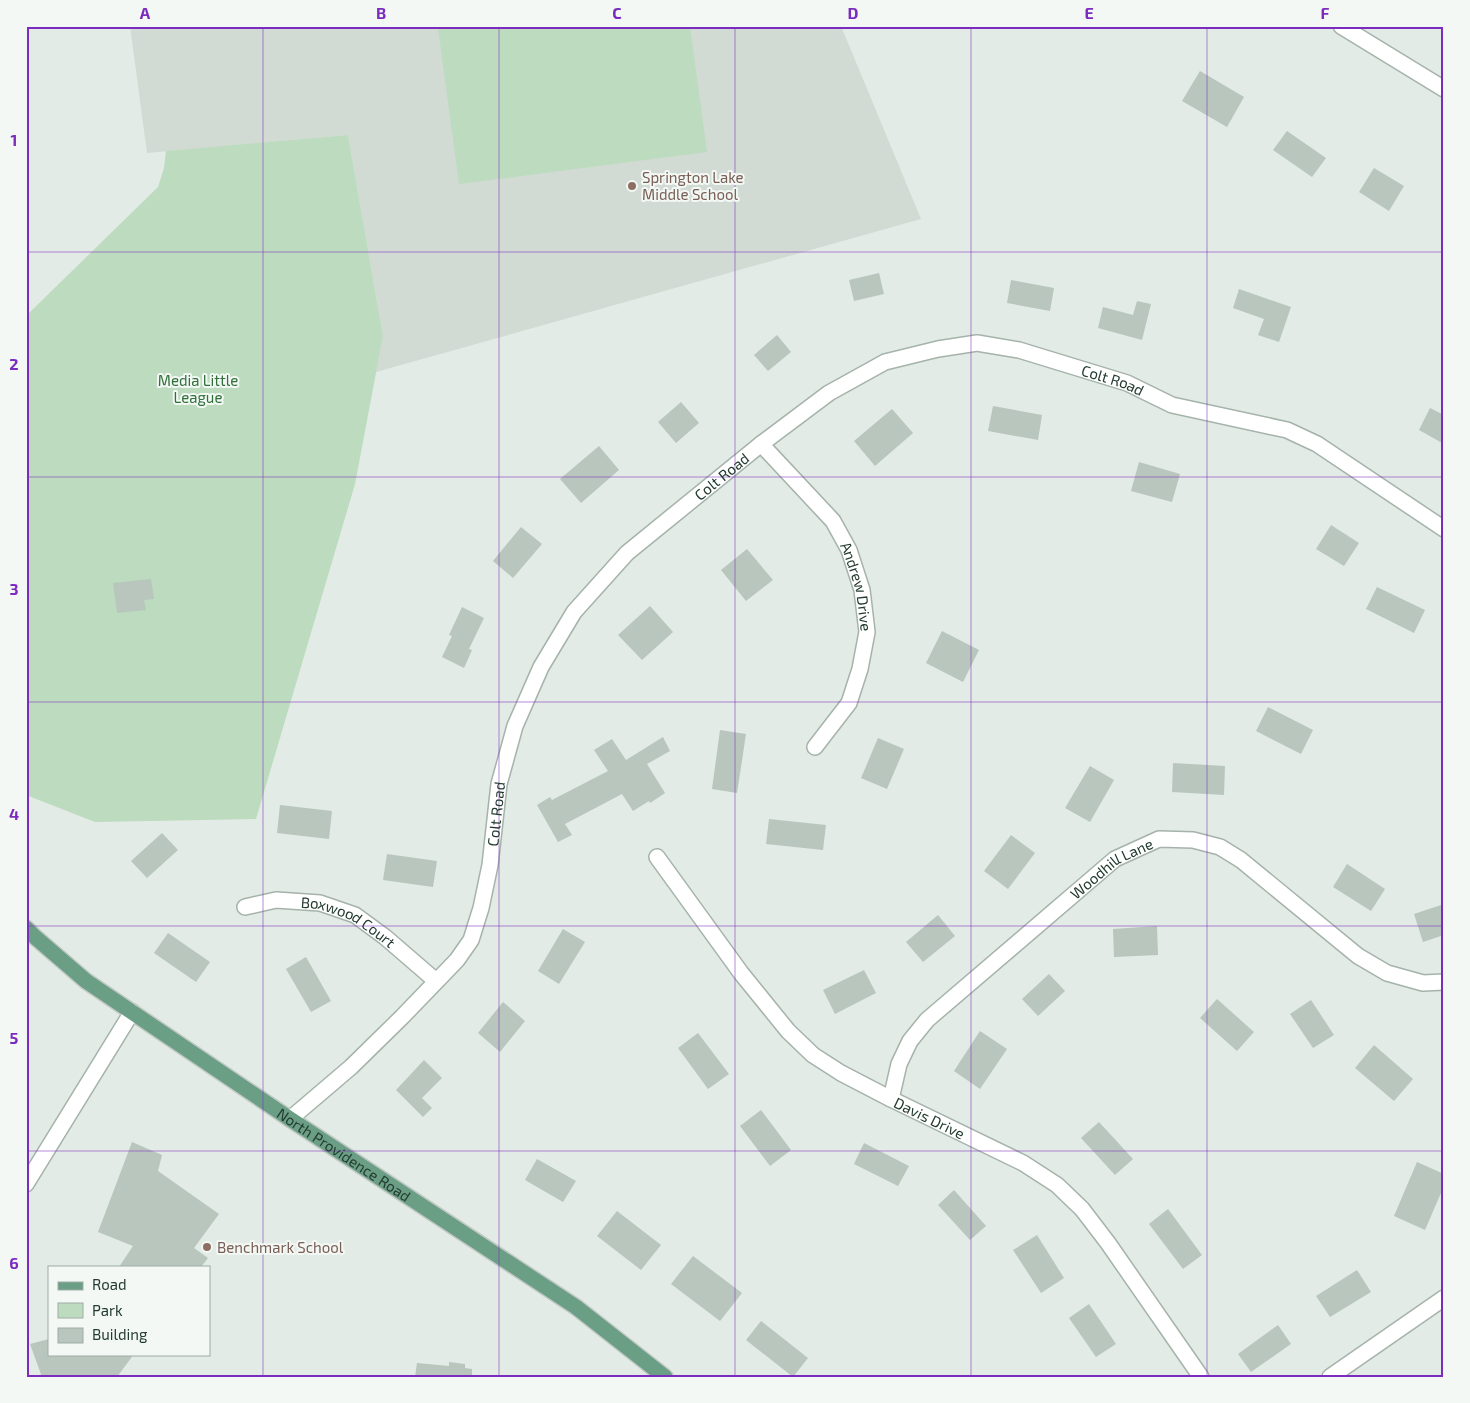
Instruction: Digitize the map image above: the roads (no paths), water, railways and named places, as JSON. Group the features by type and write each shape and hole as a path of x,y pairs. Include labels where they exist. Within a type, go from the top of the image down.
{"main road":[{"name":"North Providence Road","path":"26,928 86,981 290,1119 576,1307 665,1377"}],"street":[{"path":"1341,26 1444,89"},
{"name":"Colt Road","path":"290,1119 350,1067 457,960 470,940 481,908 490,865 499,784 515,726 541,667 574,612 627,553 761,444 829,393 885,362 938,349 977,343 1019,350 1127,383 1172,405 1287,430 1317,444 1444,529"},
{"name":"Andrew Drive","path":"761,444 833,521 849,550 862,590 866,632 860,669 849,703 815,747"},
{"name":"Woodhill Lane","path":"891,1099 899,1064 910,1041 927,1020 1115,859 1159,839 1193,840 1220,847 1241,860 1358,956 1386,973 1424,983 1444,982"},
{"name":"Davis Drive","path":"657,857 741,973 788,1031 813,1055 841,1073 891,1099 1023,1163 1057,1185 1082,1208 1201,1377"},
{"name":"Boxwood Court","path":"245,907 276,900 320,903 355,915 385,937 436,981"},
{"path":"26,1184 132,1012"},
{"path":"1330,1377 1444,1298"}],"place":[{"name":"Springton Lake Middle School","path":"632,186"},
{"name":"Benchmark School","path":"207,1247"}],"park label":[{"name":"Media Little League","path":"198,388"}]}
